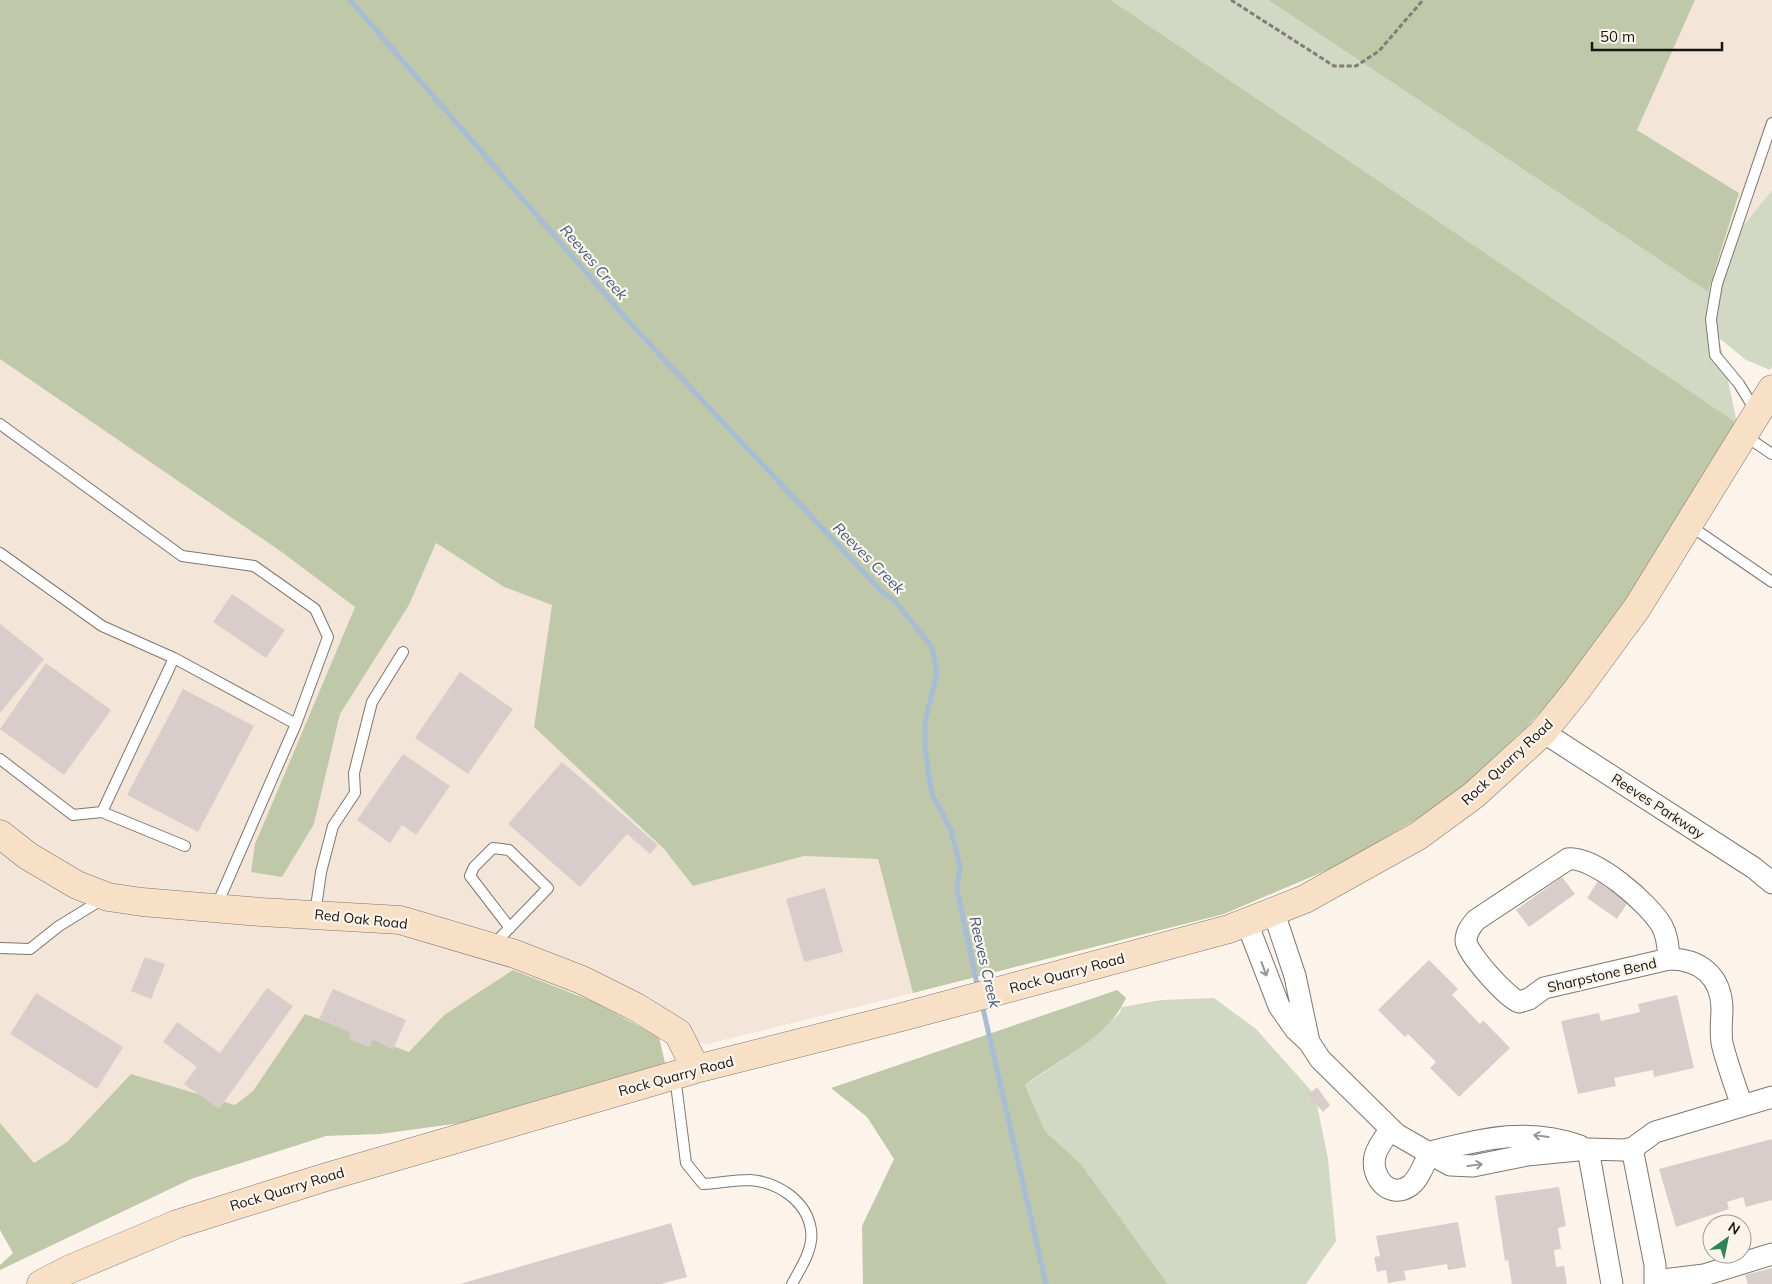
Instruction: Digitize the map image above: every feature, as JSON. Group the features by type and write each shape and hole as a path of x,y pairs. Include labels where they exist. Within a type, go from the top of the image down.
{"street":[{"name":"Rock Quarry Road","path":"40,1284 68,1270 177,1224 323,1178 685,1072 907,1016 1247,923 1305,899 1418,836 1474,795 1543,732 1576,691 1636,608 1772,389"},
{"name":"Reeves Parkway","path":"1543,732 1754,868 1772,883"},
{"name":"Red Oak Road","path":"0,834 28,856 77,885 108,897 142,902 216,908 400,920 501,938 636,1007 678,1033 685,1072"},
{"name":"Sharpstone Bend","path":"1670,959 1665,932 1651,911 1598,868 1579,859 1568,859 1476,920 1466,935 1468,948 1507,996 1519,1002 1529,999 1544,988 1670,959 1681,959 1700,966 1714,977 1718,986 1722,1007 1722,1044 1742,1106"},
{"path":"1274,913 1299,989 1310,1042"},
{"path":"1247,923 1279,1006 1295,1028 1310,1042 1328,1067 1390,1129 1408,1142 1430,1152 1445,1163 1463,1166 1527,1155 1588,1149 1623,1150 1632,1148 1655,1132 1772,1097"},
{"path":"1390,1129 1378,1150 1374,1164 1377,1180 1386,1187 1394,1190 1410,1186 1430,1152"},
{"path":"1632,1148 1656,1265 1655,1282 1701,1280 1772,1254"},
{"path":"1588,1149 1612,1284"}],"lane":[{"path":"1772,123 1717,284 1710,319 1716,355 1739,384 1750,424 1772,454"},
{"path":"0,424 182,556 254,566 316,610 328,637 296,724 216,908"},
{"path":"1688,524 1772,582"},
{"path":"0,554 102,626 174,658 296,724"},
{"path":"315,914 321,872 333,826 355,793 354,773 372,702 403,652"},
{"path":"102,812 174,658"},
{"path":"0,760 73,815 102,812 185,846"},
{"path":"493,848 508,850 548,888 501,938 470,876 474,867 493,848"},
{"path":"0,948 30,949 59,926 108,897"},
{"path":"685,1072 686,1163 703,1184 750,1180 781,1188 803,1208 812,1231 807,1257 792,1284"}],"path":[{"path":"1231,0 1334,66 1356,66 1379,51 1423,0"}],"shaded area":[{"path":"1695,0 1772,0 1772,190 1740,230 1708,292 1739,193 1637,130"},
{"path":"0,359 283,553 355,607 255,844 282,877 314,824 340,714 409,605 436,543 504,587 552,605 534,727 664,849 693,886 804,856 878,859 913,993 707,1044 659,1037 594,1002 444,1015 409,1052 305,1014 253,1091 235,1105 131,1074 67,1142 34,1163 0,1123"}],"green space":[{"path":"0,0 1111,0 1737,423 1628,598 1567,683 1492,765 1432,810 1339,865 1224,914 913,993 878,859 804,856 693,886 664,849 534,727 552,605 504,587 436,543 409,605 340,714 314,824 282,877 251,872 255,844 355,607 283,553 0,359"},
{"path":"1111,0 1268,0 1708,292 1740,230 1772,190 1772,367 1770,370 1746,360 1719,338 1737,423"},
{"path":"1268,0 1695,0 1637,130 1739,193 1708,292"},
{"path":"513,970 594,1002 659,1037 665,1063 461,1123 380,1134 326,1136 191,1179 0,1270 0,1265 13,1253 0,1230 0,1123 34,1163 67,1142 131,1074 235,1105 253,1091 305,1014 409,1052 444,1015"},
{"path":"1117,990 1126,998 1108,1025 1082,1047 1025,1085 1045,1131 1081,1164 1168,1284 863,1284 862,1226 894,1159 867,1117 831,1088"},
{"path":"1214,998 1256,1029 1315,1095 1328,1159 1336,1241 1306,1284 1168,1284 1081,1164 1045,1131 1025,1085 1076,1051 1119,1014 1122,1007 1161,1000"}],"building":[{"path":"232,594 285,630 266,658 213,622"},
{"path":"0,624 44,659 0,713"},
{"path":"46,663 111,710 64,775 0,729"},
{"path":"460,672 513,709 468,774 415,738"},
{"path":"183,689 254,726 198,832 127,795"},
{"path":"403,754 450,786 416,835 402,825 390,843 357,820"},
{"path":"562,762 658,845 650,854 627,834 580,887 508,824"},
{"path":"1562,877 1575,894 1529,927 1516,910"},
{"path":"1598,881 1628,902 1617,919 1587,898"},
{"path":"825,888 843,952 804,962 786,899"},
{"path":"145,957 165,964 151,999 131,991"},
{"path":"1429,960 1458,989 1452,995 1480,1024 1483,1020 1510,1048 1459,1097 1430,1068 1436,1062 1408,1034 1405,1037 1378,1010"},
{"path":"267,988 293,1006 219,1109 184,1084 197,1067 163,1042 177,1022 220,1053"},
{"path":"333,989 406,1020 393,1049 373,1040 369,1047 349,1039 351,1033 319,1019"},
{"path":"36,993 123,1047 97,1089 10,1034"},
{"path":"1677,995 1694,1068 1654,1077 1653,1070 1614,1078 1616,1086 1578,1094 1561,1021 1599,1013 1601,1021 1640,1012 1638,1004"},
{"path":"1317,1087 1330,1105 1323,1112 1308,1095"},
{"path":"1772,1139 1772,1200 1746,1207 1743,1197 1727,1202 1729,1209 1714,1214 1702,1214 1702,1218 1676,1227 1659,1169"},
{"path":"1559,1187 1566,1226 1558,1228 1561,1249 1554,1250 1556,1267 1564,1266 1567,1284 1512,1284 1508,1260 1505,1261 1495,1196"},
{"path":"1458,1222 1466,1267 1448,1270 1447,1264 1404,1271 1406,1280 1388,1283 1386,1270 1377,1272 1374,1257 1380,1256 1376,1236"},
{"path":"671,1223 687,1277 661,1284 460,1284"},
{"path":"1772,1268 1772,1284 1748,1284 1745,1275"}],"waterway":[{"name":"Reeves Creek","path":"350,0 630,323 882,592 895,601 932,647 937,672 925,723 925,749 932,794 951,830 960,866 957,889 978,989"},
{"name":"Reeves Creek","path":"982,1004 1046,1284"}]}
